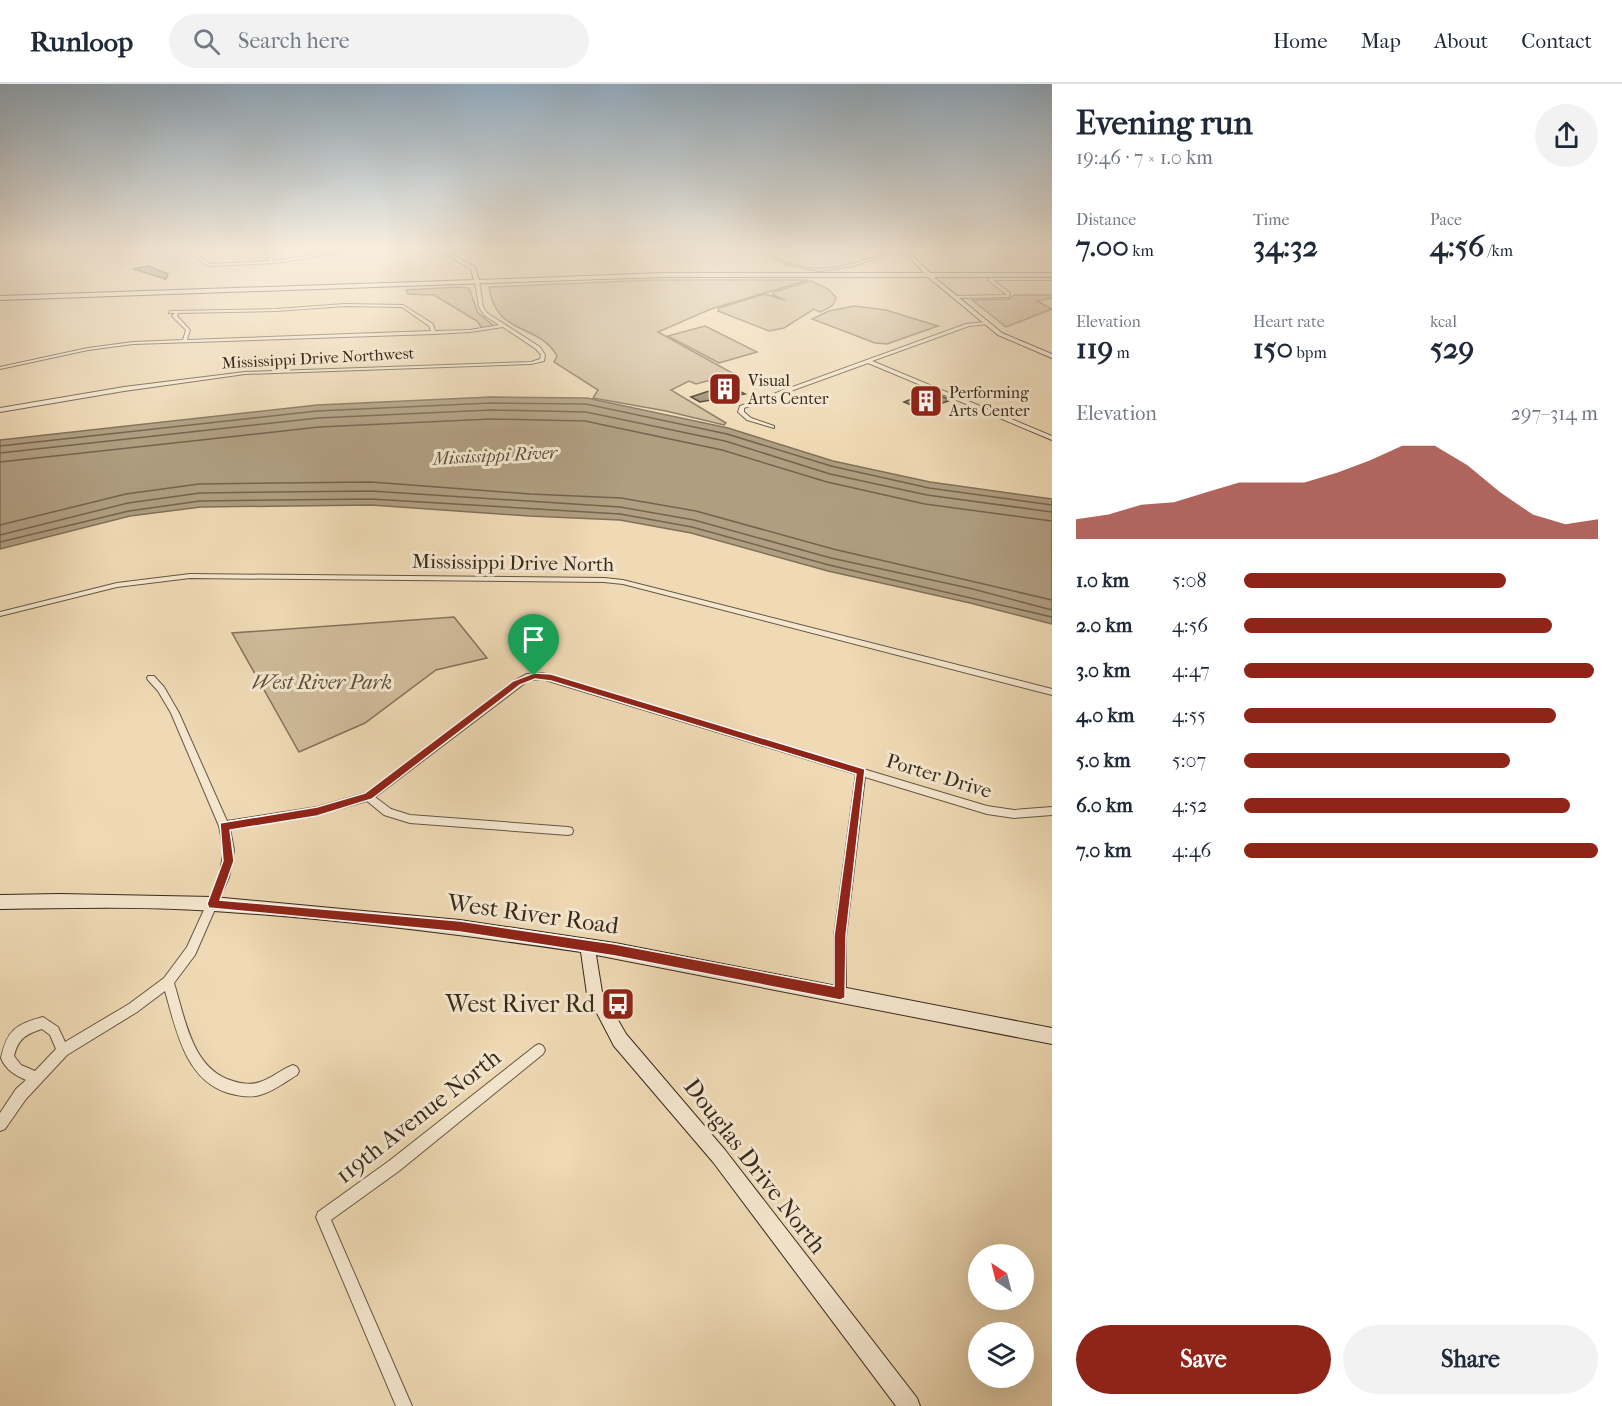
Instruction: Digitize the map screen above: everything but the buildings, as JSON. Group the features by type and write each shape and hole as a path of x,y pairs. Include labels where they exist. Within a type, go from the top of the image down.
{"main road":[{"path":"972,311 1010,339 1052,356"},
{"name":"West River Road","path":"0,902 213,904 443,925 587,946 1052,1036"},
{"name":"Douglas Drive North","path":"587,946 596,994 607,1019 620,1040 719,1156 909,1406"}],"street":[{"path":"170,312 177,314 239,311"},
{"path":"410,311 432,325 434,333"},
{"path":"483,311 502,326"},
{"path":"177,314 174,316 188,330 185,340"},
{"path":"771,427 746,418 741,412 742,407 968,325 986,323"},
{"path":"0,368 102,347 185,340 434,333 477,331 502,326"},
{"name":"Mississippi Drive Northwest","path":"0,410 231,374 531,363 542,360 544,357 540,350 502,326"},
{"path":"867,361 1052,438"},
{"name":"Mississippi Drive North","path":"0,614 79,592 190,576 604,580 634,585 1052,692"},
{"name":"Porter Drive","path":"224,826 317,811 369,796 517,683 534,676 551,678 1001,813 1027,814 1052,811"},
{"path":"0,1124 35,1077 63,1050 133,1008 168,982 191,951 213,904 228,861 224,826 175,713 161,689 151,678"},
{"path":"840,994 840,936 861,772"},
{"path":"369,796 384,810 410,819 568,831"},
{"path":"168,982 191,1050 199,1065 222,1087 250,1090 263,1088 293,1071"},
{"path":"35,1077 17,1069 7,1058 10,1041 23,1028 43,1023 54,1031 63,1050"},
{"name":"119th Avenue North","path":"404,1406 323,1217 393,1166 539,1050"}],"green space":[{"path":"460,311 477,311 494,326 482,328 477,321"},
{"path":"498,311 707,311 658,332 734,374 696,384 689,381 671,390 726,423 724,425 666,411 593,398 598,390 554,362 557,356 549,345 509,322"},
{"path":"718,311 811,311 784,328 769,331"},
{"path":"829,311 888,311 938,326 887,344 875,343 812,319"},
{"path":"985,311 1048,311 1006,327"},
{"path":"705,326 757,352 719,363 668,336"},
{"name":"West River Park","path":"454,617 487,658 436,670 365,723 299,752 232,633"}],"water":[{"name":"Mississippi River","path":"491,397 587,398 728,428 833,461 930,482 1052,499 1052,624 828,571 691,533 620,520 371,505 201,507 130,516 0,549 0,440 317,405"}],"place":[{"name":"Visual Arts Center","path":"725,389"},
{"name":"Performing Arts Center","path":"926,401"},
{"name":"West River Rd","path":"618,1004"}],"route":[{"path":"534,676 551,678 861,772 840,936 840,994 615,950 460,927 213,904 228,861 229,850 224,826 334,808 369,796 522,679 534,676"}]}
